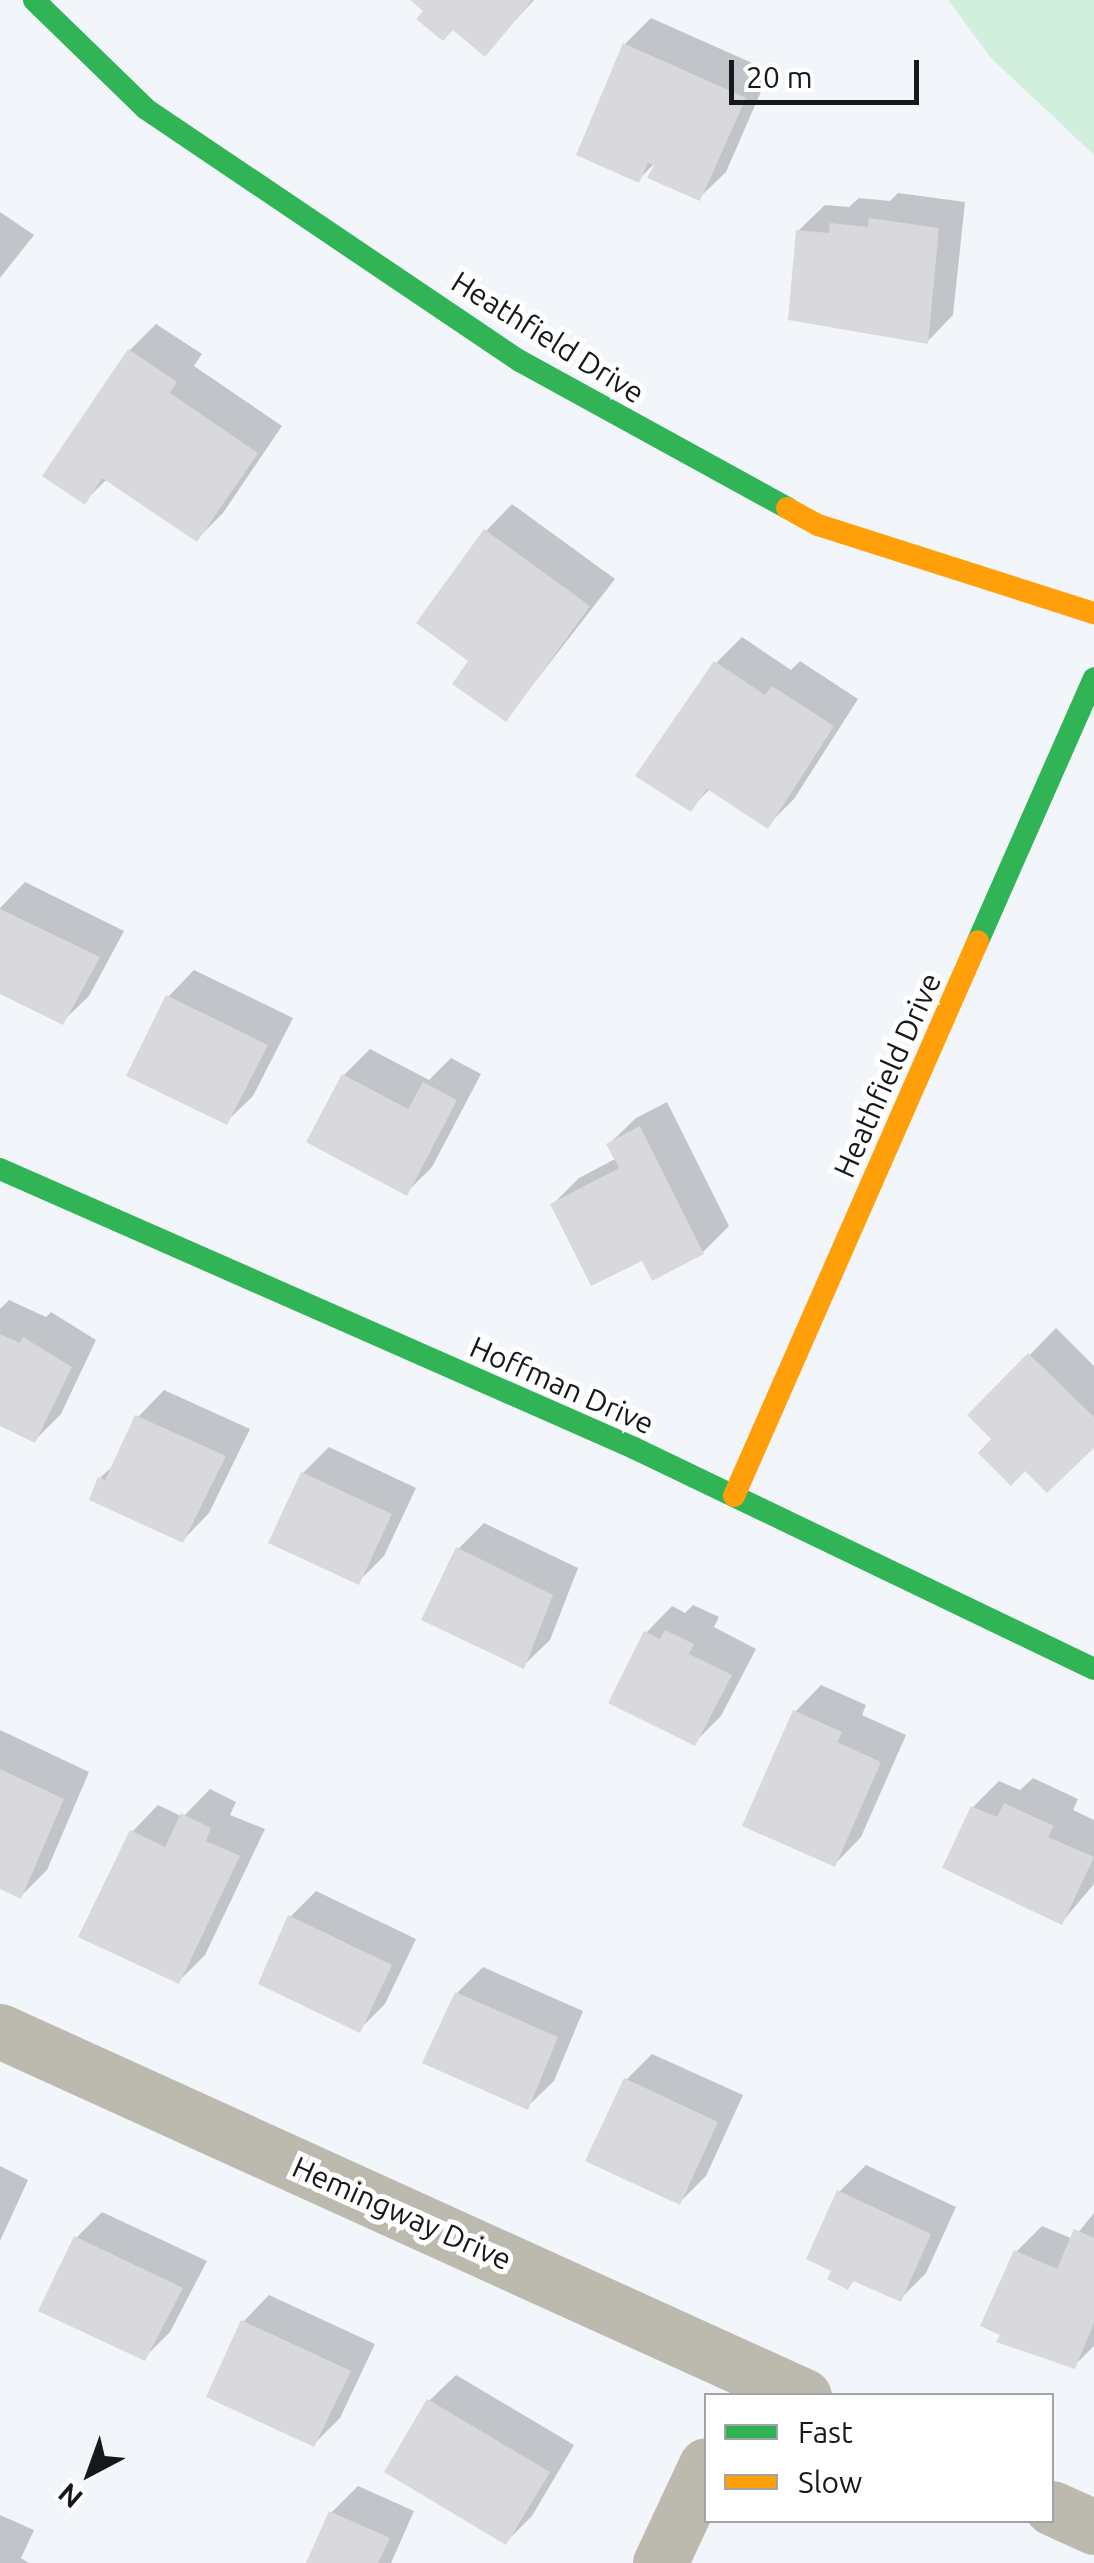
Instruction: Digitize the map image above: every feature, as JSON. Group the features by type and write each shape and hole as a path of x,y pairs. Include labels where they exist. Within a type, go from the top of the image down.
{"street":[{"name":"Heathfield Drive","path":"34,0 146,109 520,361 818,526 1094,613"},
{"name":"Heathfield Drive","path":"734,1496 1094,678"},
{"name":"Hoffman Drive","path":"0,1169 734,1496 1094,1669"},
{"name":"Hemingway Drive","path":"0,2030 745,2384 789,2393"},
{"path":"660,2563 704,2469"},
{"path":"1054,2509 1094,2528"}],"green space":[{"path":"948,0 1094,0 1094,155 991,58"}],"building":[{"path":"410,0 532,0 485,57 453,30 443,41 416,19 423,11"},
{"path":"623,43 746,98 700,201 647,178 654,165 648,163 639,183 576,155"},
{"path":"869,218 939,228 928,344 788,320 796,230 829,233 830,223 868,227"},
{"path":"128,349 177,382 170,393 258,453 197,542 102,478 85,505 42,476"},
{"path":"484,529 590,606 506,722 452,684 468,661 416,623"},
{"path":"714,661 765,695 772,686 834,726 768,829 707,789 691,812 635,776"},
{"path":"0,909 100,957 63,1025 0,994"},
{"path":"166,995 268,1045 227,1125 126,1076"},
{"path":"342,1074 408,1109 423,1082 457,1100 407,1196 306,1142"},
{"path":"640,1126 704,1254 652,1281 642,1261 591,1286 550,1204 619,1168 606,1144"},
{"path":"0,1334 20,1343 23,1337 72,1367 35,1443 0,1426"},
{"path":"1028,1353 1094,1417 1094,1448 1047,1493 1025,1471 1011,1486 978,1453 991,1439 967,1415"},
{"path":"135,1415 226,1456 183,1543 89,1500 98,1477 105,1480"},
{"path":"301,1472 392,1514 359,1585 268,1543"},
{"path":"456,1547 553,1595 524,1669 421,1620"},
{"path":"665,1630 694,1644 689,1654 732,1675 695,1746 608,1703 644,1631 660,1639"},
{"path":"793,1710 842,1732 837,1742 881,1762 835,1867 742,1826"},
{"path":"0,1769 64,1799 21,1899 0,1889"},
{"path":"1004,1803 1054,1826 1048,1837 1094,1857 1062,1925 942,1868 971,1806 997,1817"},
{"path":"181,1813 211,1828 206,1841 240,1856 179,1984 78,1937 130,1830 165,1847"},
{"path":"288,1915 392,1965 360,2033 258,1984"},
{"path":"455,1992 558,2037 528,2110 422,2063"},
{"path":"624,2078 718,2122 680,2205 585,2161"},
{"path":"837,2190 931,2234 901,2302 853,2281 848,2290 827,2279 831,2271 806,2259"},
{"path":"1074,2229 1094,2238 1094,2323 1075,2369 996,2342 1000,2335 980,2326 1014,2250 1057,2269"},
{"path":"74,2236 183,2288 145,2361 38,2311"},
{"path":"241,2320 351,2371 314,2447 206,2397"},
{"path":"427,2399 550,2472 506,2545 384,2472"},
{"path":"329,2511 390,2538 378,2563 306,2563"}],"traffic: fast":[{"path":"34,0 146,109 520,361 787,508"},
{"path":"978,941 1094,678"},
{"path":"0,1169 634,1448 1094,1669"}],"traffic: slow":[{"path":"787,508 818,525 1094,613"},
{"path":"734,1496 978,941"}]}
